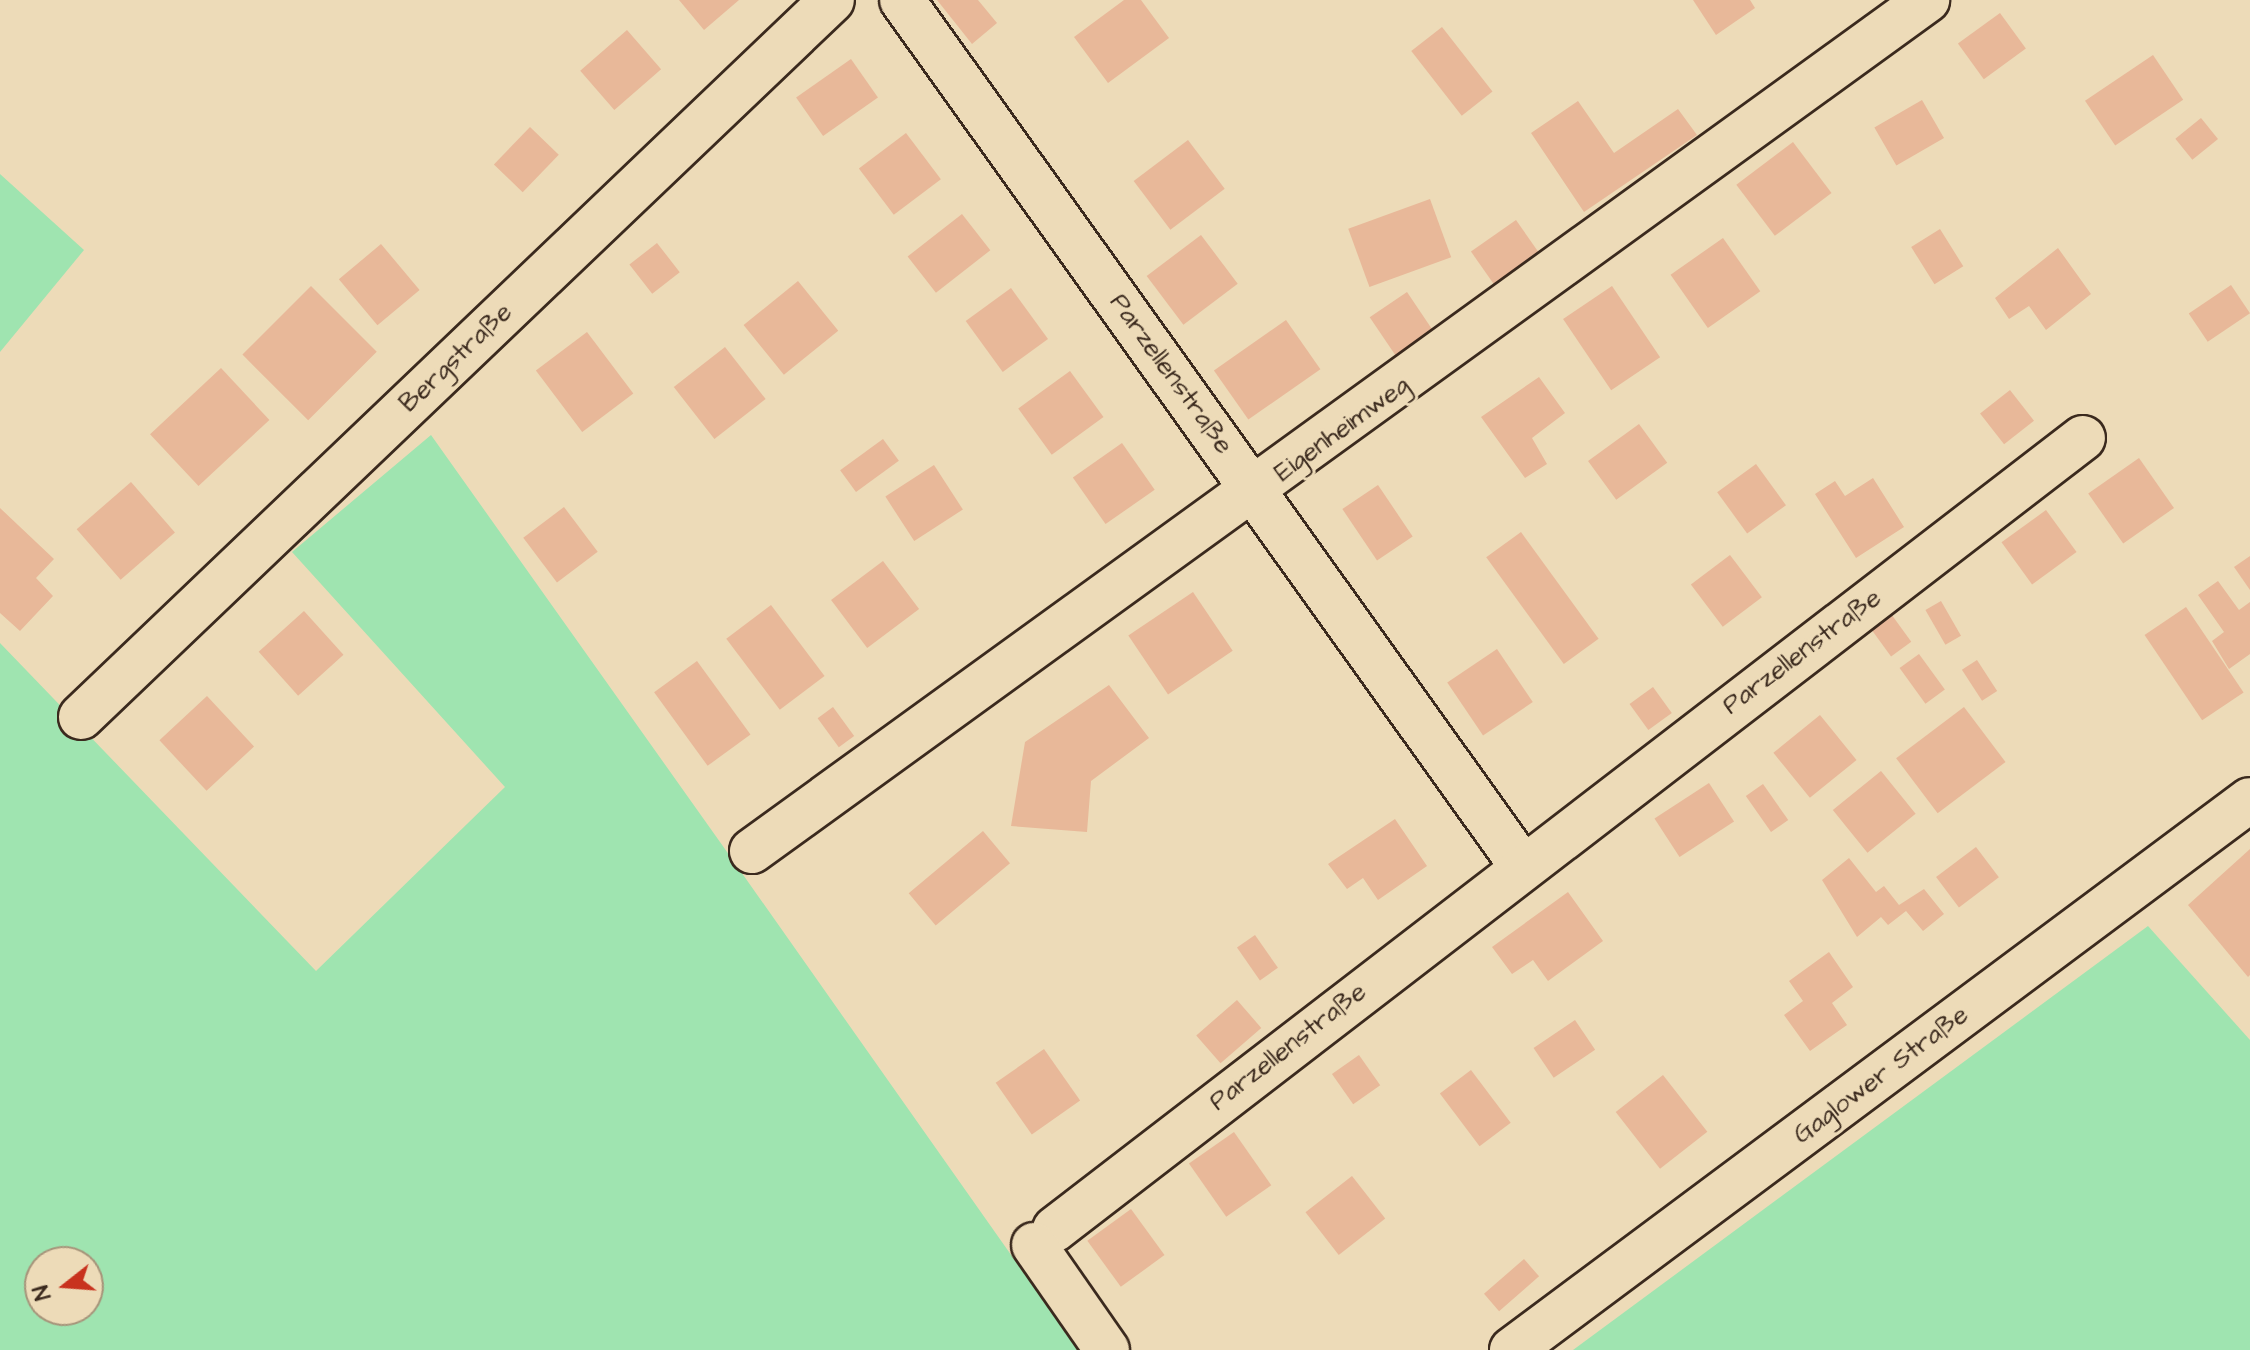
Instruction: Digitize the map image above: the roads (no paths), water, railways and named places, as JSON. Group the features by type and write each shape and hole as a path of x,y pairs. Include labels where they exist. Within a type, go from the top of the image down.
{"street":[{"name":"Bergstraße","path":"81,717 832,0"},
{"name":"Parzellenstraße","path":"902,0 1522,866"},
{"name":"Eigenheimweg","path":"752,851 1256,492 1927,0"},
{"name":"Parzellenstraße","path":"1107,1350 1044,1237 1522,866 2083,438"},
{"name":"Gaglower Straße","path":"1512,1350 2250,800"}]}
